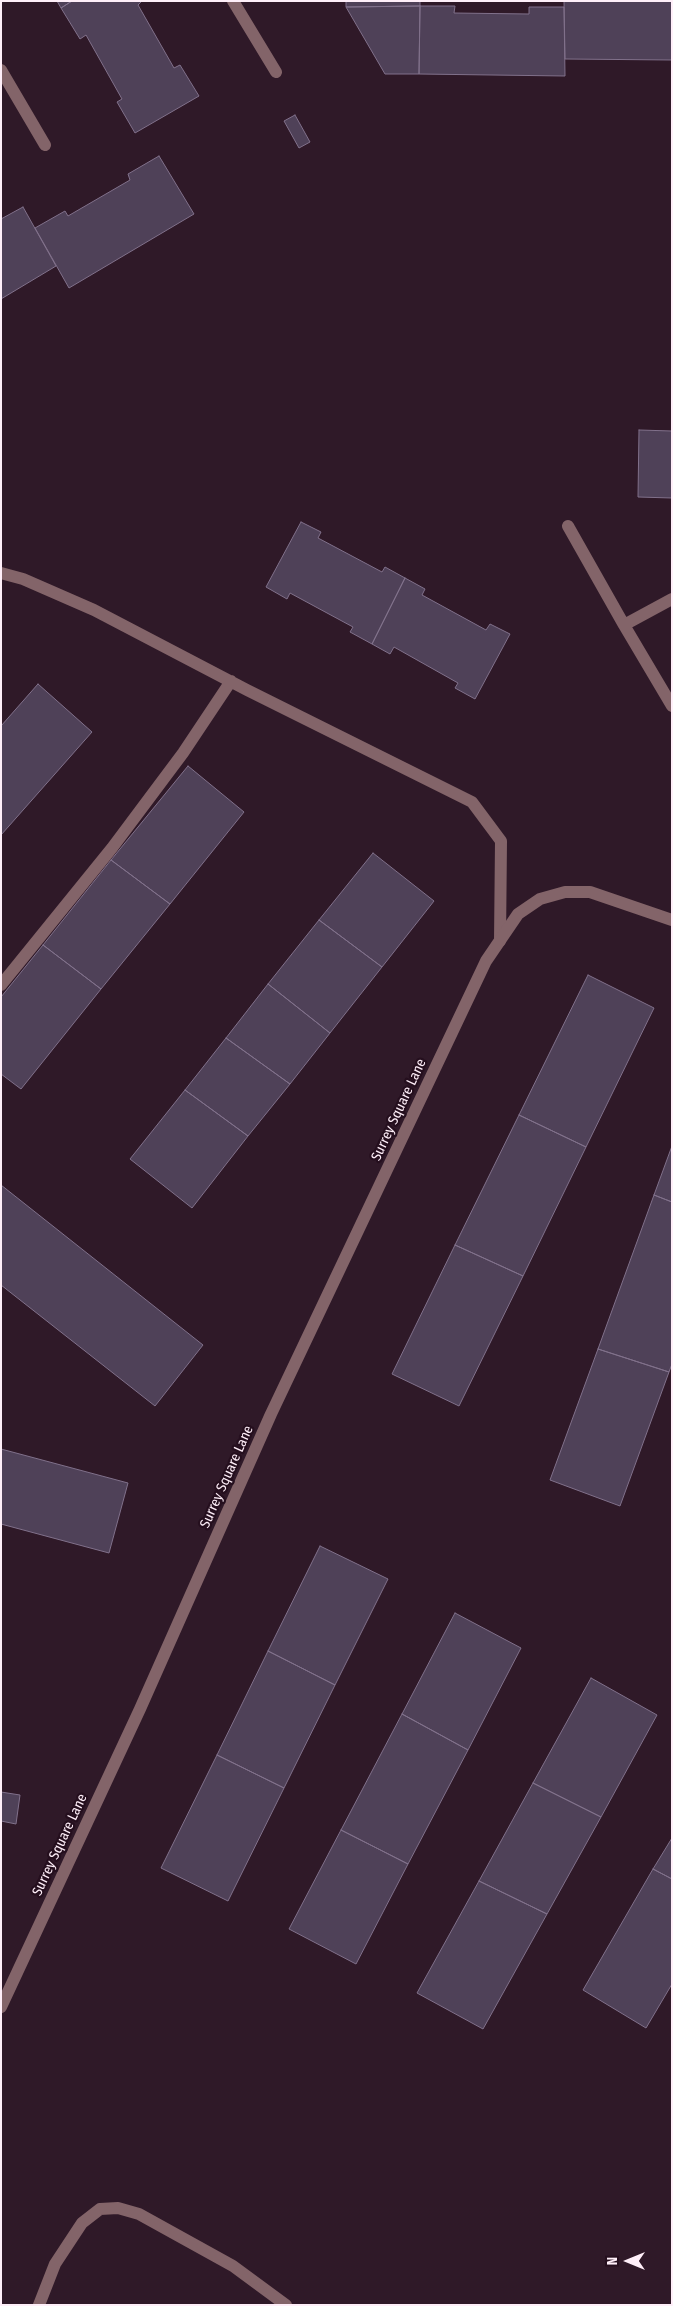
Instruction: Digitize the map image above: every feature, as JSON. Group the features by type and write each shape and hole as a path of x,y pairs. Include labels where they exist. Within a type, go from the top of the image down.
{"street":[{"path":"233,1 276,72"},
{"path":"1,70 44,145"},
{"path":"568,526 672,706"},
{"path":"1,573 23,579 94,610 230,682 472,802 501,841 500,941"},
{"path":"624,625 672,599"},
{"path":"1,985 112,848 183,753 230,682"},
{"name":"Surrey Square Lane","path":"1,2007 140,1709 268,1421 486,961 518,914 540,899 565,892 590,892 672,920"},
{"path":"39,2305 55,2264 82,2222 100,2209 118,2208 139,2214 233,2266 286,2305"}],"building":[{"path":"57,1 72,1 61,8"},
{"path":"72,1 142,1 138,5 174,68 180,65 199,96 135,133 117,102 122,99 86,35 80,39 61,8"},
{"path":"346,1 420,1 420,6 346,7"},
{"path":"564,1 672,1 672,60 565,59"},
{"path":"420,6 455,6 454,13 529,14 529,7 564,7 565,76 419,74"},
{"path":"420,6 419,74 385,74 346,7"},
{"path":"295,115 310,142 299,148 284,121"},
{"path":"159,156 194,214 69,288 35,228 65,211 68,216 130,180 128,174"},
{"path":"23,207 56,266 1,299 1,219"},
{"path":"639,430 672,431 672,498 638,497"},
{"path":"301,522 321,532 318,538 382,572 385,567 405,578 372,644 350,632 353,627 290,593 287,599 266,587"},
{"path":"405,578 425,589 422,595 486,630 490,624 510,634 475,699 455,688 458,683 394,647 390,654 372,644"},
{"path":"38,684 92,732 1,835 1,726"},
{"path":"188,766 244,812 170,904 111,860"},
{"path":"373,853 434,901 382,967 319,920"},
{"path":"111,860 170,904 101,989 43,945"},
{"path":"319,920 382,967 330,1033 268,984"},
{"path":"43,945 101,989 21,1089 1,1074 1,997"},
{"path":"588,975 654,1008 586,1147 519,1115"},
{"path":"268,984 330,1033 290,1084 226,1038"},
{"path":"226,1038 290,1084 248,1136 185,1090"},
{"path":"185,1090 248,1136 192,1208 130,1159"},
{"path":"519,1115 586,1147 523,1276 455,1245"},
{"path":"672,1146 672,1202 654,1195"},
{"path":"1,1185 203,1345 155,1406 1,1285"},
{"path":"654,1195 672,1202 672,1364 669,1372 598,1349"},
{"path":"455,1245 523,1276 459,1406 392,1374"},
{"path":"598,1349 669,1372 620,1506 550,1480"},
{"path":"1,1449 128,1483 109,1553 1,1524"},
{"path":"320,1546 388,1579 335,1685 268,1651"},
{"path":"455,1613 521,1648 468,1750 402,1714"},
{"path":"268,1651 335,1685 284,1788 217,1755"},
{"path":"591,1678 657,1715 601,1817 533,1783"},
{"path":"402,1714 468,1750 408,1864 341,1830"},
{"path":"217,1755 284,1788 228,1901 161,1868"},
{"path":"533,1783 601,1817 547,1914 479,1881"},
{"path":"1,1792 20,1795 16,1824 1,1821"},
{"path":"341,1830 408,1864 356,1964 289,1929"},
{"path":"672,1838 672,1879 653,1869"},
{"path":"653,1869 672,1879 672,1984 646,2028 583,1990"},
{"path":"479,1881 547,1914 483,2029 417,1993"}]}
